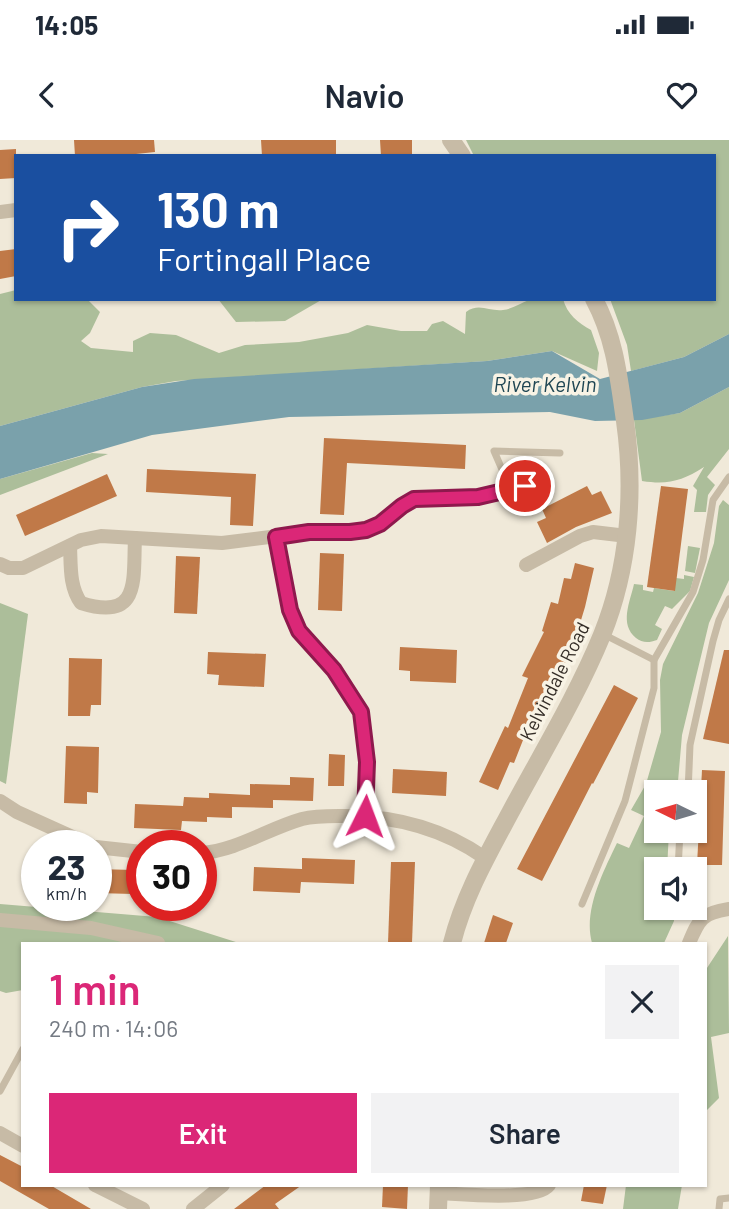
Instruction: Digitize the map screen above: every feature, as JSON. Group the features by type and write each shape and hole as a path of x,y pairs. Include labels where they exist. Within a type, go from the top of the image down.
{"street":[{"name":"Kelvindale Road","path":"452,942 466,896 585,673 603,634 620,577 627,536 629,470 615,352 595,301"},
{"path":"0,564 9,568 23,568 90,537 222,543 309,532 366,530 380,524 414,499 478,497 539,482"},
{"path":"526,565 580,536 593,532 627,536"},
{"path":"276,537 290,610 299,631 334,670 361,712 367,762 365,816"},
{"path":"70,545 73,583 81,603 118,606 125,603 132,592 135,538"},
{"path":"0,801 57,830"},
{"path":"217,852 303,819 365,816 388,818 434,831 471,848 485,858"},
{"path":"707,912 729,909"},
{"path":"0,919 91,928 154,942"},
{"path":"689,942 694,920"},
{"path":"0,1133 21,1145"},
{"path":"100,1187 143,1209"},
{"path":"193,1209 220,1187"},
{"path":"438,1196 529,1195 544,1191 547,1187"}],"lane":[{"path":"511,490 494,452 560,453"},
{"path":"582,904 625,801 654,688 654,660 694,593 704,560 713,500 729,477"},
{"path":"689,780 690,745 713,641 729,599"},
{"path":"603,634 654,660"},
{"path":"0,1091 21,1053"},
{"path":"719,1209 720,1199 729,1198"}],"green space":[{"path":"466,140 729,140 729,334 684,357 631,371 627,345 611,301 716,301 716,154 473,154"},
{"path":"14,290 14,301 89,301 100,312 90,333 81,341 91,348 133,352 133,341 150,333 176,335 219,353 245,345 299,342 348,333 367,325 401,331 427,331 432,324 443,321 465,334 466,312 471,309 503,310 526,301 564,301 574,318 591,330 599,353 597,371 552,351 487,361 176,381 142,387 0,426 0,294"},
{"path":"220,301 320,301 285,321 236,322"},
{"path":"729,387 729,449 707,477 715,485 708,495 706,512 694,512 697,490 693,486 704,467 674,481 642,481 634,420 680,413"},
{"path":"92,453 108,454 0,495 0,479"},
{"path":"723,500 729,505 729,580 709,623 682,735 678,780 647,780 661,732 660,680 663,664 698,593 714,543 719,506"},
{"path":"688,546 700,548 695,573 685,571"},
{"path":"684,575 694,577 690,591 672,609 665,606 655,625 662,629 657,640 646,642 636,638 627,620 634,584 643,585 643,590 653,592 654,588 674,591 676,578 684,579"},
{"path":"0,603 28,614 6,784 0,781"},
{"path":"644,787 644,816 631,810"},
{"path":"644,816 644,844 668,844 668,857 644,857 644,920 674,921 664,942 592,942 590,918 601,879 617,843 629,848"},
{"path":"0,904 21,906 21,921 112,921 112,913 126,914 126,921 170,921 236,942 21,942 21,990 6,993 0,991"},
{"path":"728,936 729,1033 711,1037 719,1098 707,1110 707,968"},
{"path":"626,1187 682,1187 678,1209 623,1209"}],"water":[{"name":"River Kelvin","path":"729,334 729,387 680,413 642,420 595,421 550,412 289,417 152,435 0,479 0,426 142,387 194,379 487,361 552,351 600,379 684,357"}],"building":[{"path":"74,140 154,140 155,152 75,154"},
{"path":"261,140 336,140 336,154 262,154"},
{"path":"380,140 412,140 412,154 381,154"},
{"path":"16,149 14,178 0,179 0,150"},
{"path":"14,249 14,276 0,279 0,251"},
{"path":"324,438 466,445 465,469 347,463 344,515 320,514"},
{"path":"147,469 256,474 253,526 230,525 231,497 146,492"},
{"path":"107,474 117,496 25,536 16,515"},
{"path":"587,486 592,495 601,491 612,513 576,527 547,543 537,522 546,518 542,509"},
{"path":"661,486 688,489 675,591 647,587"},
{"path":"320,553 344,554 342,611 318,610"},
{"path":"176,556 200,557 197,614 174,613"},
{"path":"575,563 594,568 571,653 552,690 549,689 530,736 525,735 514,763 510,762 498,790 479,782 505,726 508,728 528,678 522,676 544,632 542,631 551,602 558,604 564,578 571,579"},
{"path":"400,647 457,650 456,683 410,681 410,671 399,670"},
{"path":"724,650 729,650 729,744 703,739"},
{"path":"208,652 266,654 264,687 218,685 219,675 207,674"},
{"path":"69,658 102,659 101,705 91,705 90,716 68,716"},
{"path":"614,685 638,698 542,881 517,869"},
{"path":"66,746 99,747 98,793 87,792 87,804 64,803"},
{"path":"329,754 345,755 344,786 328,786"},
{"path":"393,769 447,772 446,796 392,793"},
{"path":"702,770 725,771 722,865 707,865 707,857 697,857 698,844 707,844 707,780 701,780"},
{"path":"290,777 314,778 313,801 273,800 273,808 232,807 232,818 207,817 207,822 182,821 181,830 134,828 135,804 183,806 184,797 209,798 209,793 250,795 250,784 290,785"},
{"path":"302,858 355,860 354,884 301,882 300,893 253,891 254,867 302,869"},
{"path":"391,862 415,862 412,942 388,942"},
{"path":"112,869 126,870 126,894 112,893"},
{"path":"493,915 513,923 506,942 484,942"},
{"path":"0,1155 21,1166 21,1187 53,1187 91,1209 49,1209 0,1181"},
{"path":"263,1187 299,1187 275,1204 279,1209 234,1209"},
{"path":"383,1187 408,1187 407,1209 382,1207"},
{"path":"584,1187 607,1187 603,1204 581,1201"}],"route":[{"path":"365,816 367,762 361,712 334,670 299,631 290,610 276,537 309,532 366,530 380,524 414,499 478,497 525,486"}]}
